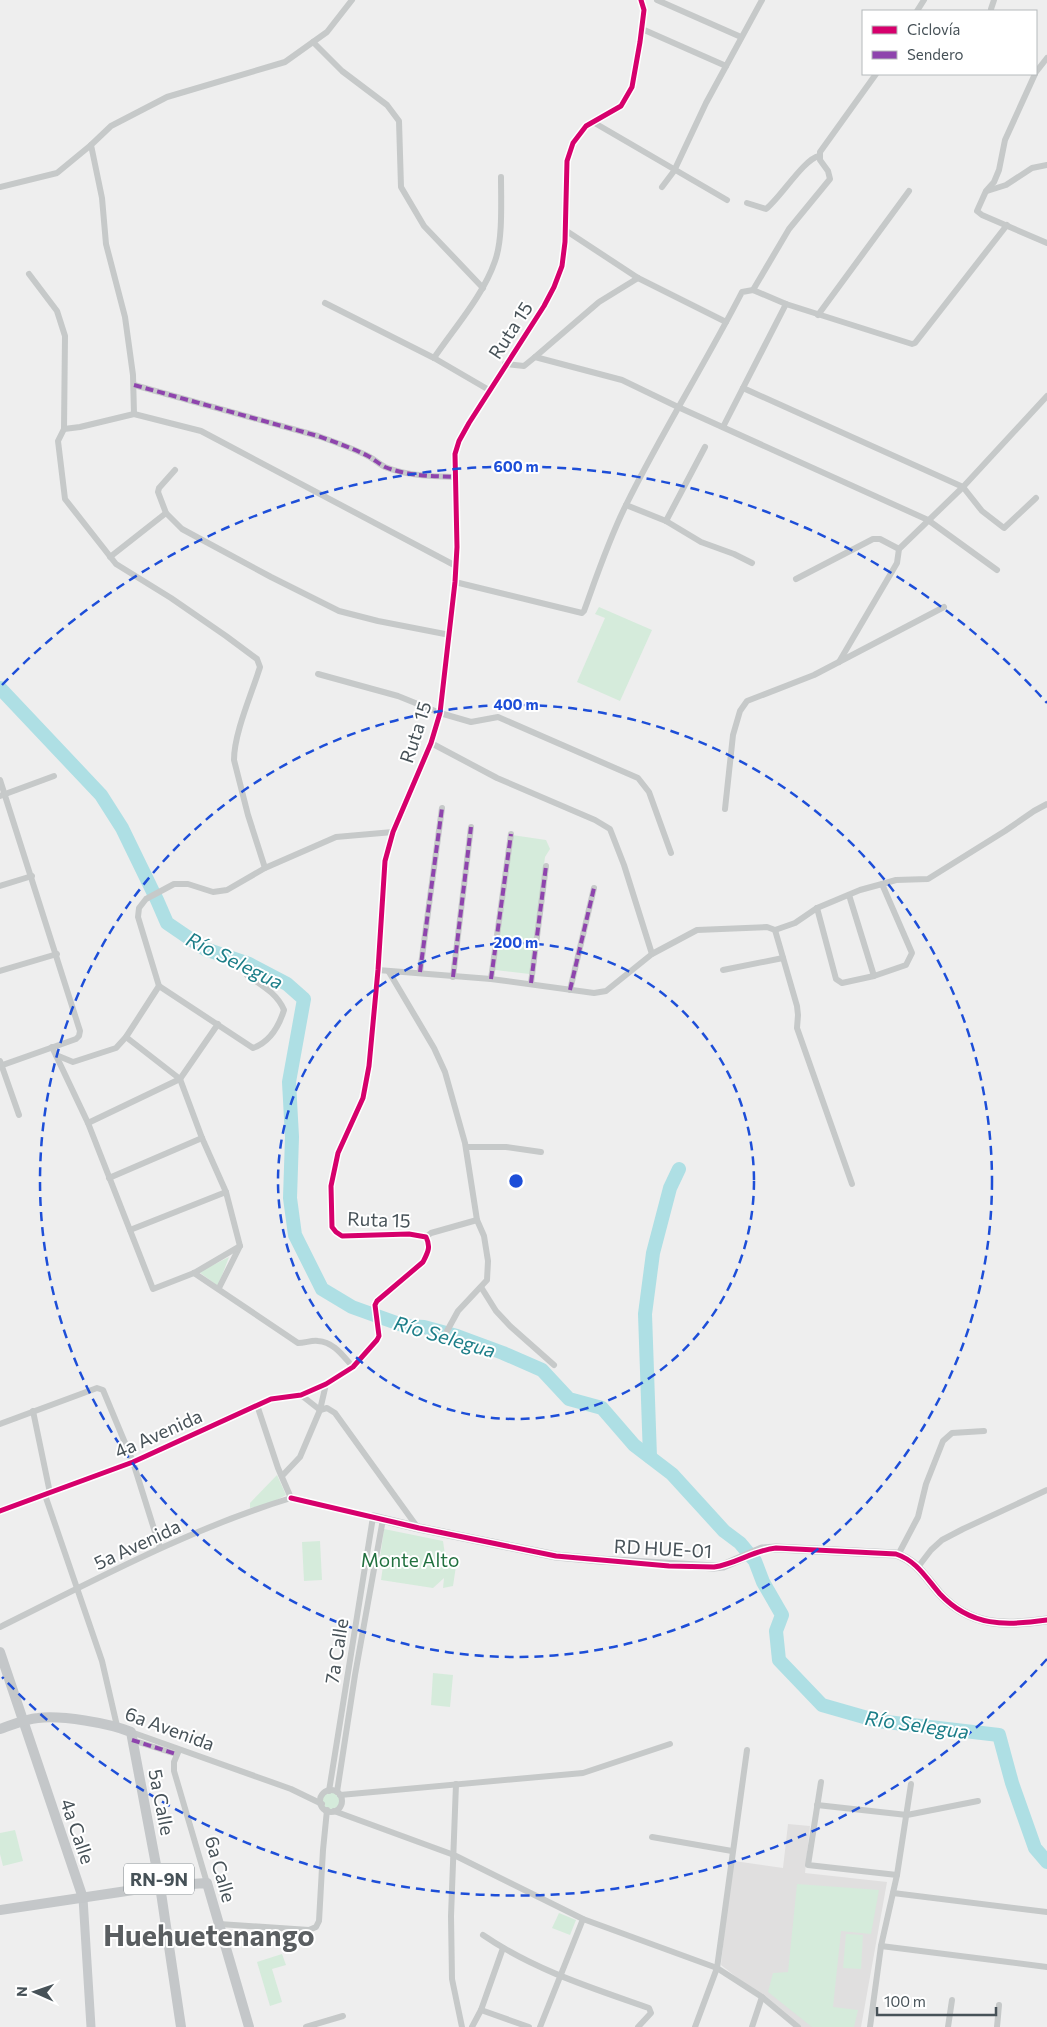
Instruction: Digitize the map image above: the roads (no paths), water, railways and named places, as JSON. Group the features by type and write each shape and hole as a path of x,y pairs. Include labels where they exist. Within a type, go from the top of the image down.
{"main road":[{"name":"4a Calle","path":"0,1652 83,1898"},
{"name":"6a Avenida","path":"0,1729 38,1718 59,1718 117,1726 131,1736"},
{"name":"5a Calle","path":"131,1736 160,1886 181,2027"},
{"name":"RN-9N","path":"83,1898 160,1886 207,1883"},
{"name":"6a Calle","path":"207,1883 249,2027"},
{"path":"0,1910 83,1898"}],"street":[{"path":"0,187 57,173 91,145 110,126 167,97 285,62 327,32 352,0"},
{"name":"Ruta 15","path":"326,1384 353,1367 378,1340 375,1305 377,1301 423,1262 430,1244 426,1237 410,1234 342,1236 332,1227 331,1186 338,1153 363,1098 369,1066 386,861 394,832 431,743 440,713 450,635 456,566 455,454 459,441 488,390 544,306 554,287 562,266 567,161 572,143 586,126 621,106 632,87 638,63 644,10 641,0"},
{"path":"657,0 741,37"},
{"path":"662,186 674,171 726,66 762,0"},
{"path":"991,9 994,0"},
{"path":"642,29 726,66"},
{"path":"313,42 342,71 387,105 399,121 401,187 424,226 483,288"},
{"path":"1037,70 1047,58"},
{"path":"747,203 766,209 787,188 807,163 814,157 819,156 875,75"},
{"path":"1034,75 1005,140 1000,170 994,182 986,191 977,211 982,215 1047,243"},
{"path":"593,122 674,171 727,200"},
{"path":"91,145 102,198 106,244 125,317 134,385 134,414"},
{"path":"753,290 789,229 830,179 828,171 819,156"},
{"path":"986,191 1006,185 1032,168 1047,165"},
{"path":"434,358 483,288 496,260 501,220 501,178"},
{"path":"818,315 909,191"},
{"path":"455,582 582,613 626,505 742,292 753,290 818,315 910,344 915,343 1007,226"},
{"path":"565,230 638,278 726,322"},
{"path":"28,274 57,311 65,336 64,429 58,441 65,499 116,564 171,598 257,659 260,667 242,723 234,760 248,815 265,868"},
{"path":"505,364 524,366 599,302 638,278"},
{"path":"325,303 434,358 488,390"},
{"path":"723,427 786,304"},
{"path":"535,357 622,380 928,520 997,570"},
{"path":"134,385 343,444 390,468 420,476 454,476"},
{"path":"743,388 963,487 982,511 1004,528 1036,498"},
{"path":"839,662 897,563 899,549 963,487 1047,396"},
{"path":"64,429 134,414 201,431 456,566"},
{"path":"666,521 705,447"},
{"path":"175,470 159,488 159,495 166,512 182,529 339,611 378,621 450,635"},
{"path":"626,505 666,521 701,542 752,563"},
{"path":"110,557 166,512"},
{"path":"796,579 873,539 880,540 899,549"},
{"path":"725,809 733,735 743,705 747,701 794,684 944,607"},
{"path":"318,674 398,696 440,713 471,722 498,717 638,778 649,792 672,853"},
{"path":"431,743 497,778 595,820 610,829 624,864 652,954"},
{"path":"2,795 54,776"},
{"path":"0,780 2,795 32,876 80,1031 76,1039 1,1064 19,1115"},
{"path":"378,970 420,972 453,977 530,983 594,993 606,991 652,954 697,930 767,927 775,930 795,923 817,908 882,884 896,880 928,879 1047,804"},
{"path":"420,972 442,808"},
{"path":"453,977 471,827"},
{"path":"247,975 274,994 284,1010 271,1036 259,1046 253,1048 159,986 138,917 139,908 146,899 174,884 188,884 213,892 227,890 265,868 336,837 394,832"},
{"path":"491,979 511,834"},
{"path":"530,983 546,866"},
{"path":"0,886 32,876"},
{"path":"817,908 836,979 842,983 874,976 906,965 912,954 882,884"},
{"path":"570,990 594,888"},
{"path":"849,895 874,976"},
{"path":"775,930 797,1006 797,1028 852,1184"},
{"path":"0,970 57,954"},
{"path":"723,970 783,958"},
{"path":"389,972 434,1048 441,1064 466,1147 476,1220 484,1236 488,1261 487,1280 458,1311 447,1331"},
{"path":"56,1055 73,1062 116,1048 126,1037 159,986"},
{"path":"88,1123 180,1079 218,1024"},
{"path":"126,1037 180,1079 202,1138 226,1192 240,1246 219,1288"},
{"path":"52,1046 88,1123 153,1290 194,1273 240,1246"},
{"path":"109,1178 202,1138"},
{"path":"466,1147 506,1147 541,1152"},
{"path":"130,1230 226,1192"},
{"path":"426,1237 431,1233 476,1220"},
{"path":"194,1273 219,1288 298,1343 317,1340 332,1344 353,1367"},
{"path":"481,1287 496,1311 510,1326 554,1365"},
{"path":"282,1476 300,1457 320,1410 326,1384"},
{"name":"4a Avenida","path":"0,1511 133,1462 257,1405 283,1396 301,1395 326,1384"},
{"path":"0,1424 101,1388 105,1392 133,1462 160,1548"},
{"path":"301,1395 320,1410"},
{"path":"257,1405 278,1468 291,1498 373,1517"},
{"path":"320,1410 327,1408 336,1414 419,1528"},
{"path":"33,1411 48,1494 102,1661 117,1726"},
{"path":"898,1555 918,1517 926,1484 943,1441 952,1433 984,1431"},
{"path":"918,1567 931,1550 942,1540 963,1528 1047,1490"},
{"name":"5a Avenida","path":"0,1627 160,1548 248,1511 291,1498"},
{"name":"RD HUE-01","path":"373,1517 556,1556 669,1566 723,1566 762,1549 786,1548 898,1555 906,1557 918,1567 941,1595 974,1617 988,1623 1001,1624 1047,1620"},
{"name":"7a Calle","path":"329,1791 373,1517"},
{"name":"7a Calle","path":"339,1794 354,1675 382,1519"},
{"name":"6a Avenida","path":"131,1736 291,1789 322,1804"},
{"path":"670,1744 583,1773 339,1794 329,1791 322,1796 322,1804 331,1811 454,1855 583,1919 717,1968 762,1997 798,2027"},
{"path":"695,2027 717,1968 747,1750"},
{"name":"6a Calle","path":"178,1752 174,1771 207,1883"},
{"path":"821,1782 808,1865 897,1875"},
{"path":"456,1784 451,1916 452,1979 462,2027"},
{"path":"870,2027 881,1946 897,1875 911,1784"},
{"path":"219,1924 309,1930 316,1928 323,1850 331,1811 341,1804 339,1794"},
{"path":"817,1805 907,1815 978,1801"},
{"path":"652,1837 732,1851"},
{"path":"893,1893 1047,1912"},
{"name":"4a Calle","path":"83,1898 92,2027"},
{"path":"540,2027 583,1919"},
{"path":"483,1935 503,1948 561,1977 650,2008 651,2013 638,2027"},
{"path":"881,1946 1047,1967"},
{"path":"472,2027 481,2010 503,1948"},
{"path":"752,2027 762,1997"},
{"path":"948,2027 952,2000"},
{"path":"997,2027 999,2005"},
{"path":"481,2010 529,2027"},
{"path":"306,2027 343,2016"}],"waterway":[{"name":"Río Selegua","path":"0,688 101,795 122,828 167,923 205,949 249,964 287,984 304,999 289,1082 292,1137 290,1198 295,1235 322,1289 352,1307 405,1326 424,1327 457,1336 503,1353 542,1370 569,1399 602,1408 634,1445 672,1474 724,1531 740,1543 755,1561 763,1582 782,1615 776,1631 779,1660 822,1705 878,1721 999,1735 1012,1783 1035,1848 1047,1862"},
{"path":"650,1457 645,1314 653,1253 670,1188 679,1169"}],"district":[{"name":"Huehuetenango","path":"209,1934"}],"park label":[{"name":"Monte Alto","path":"410,1559"}]}
